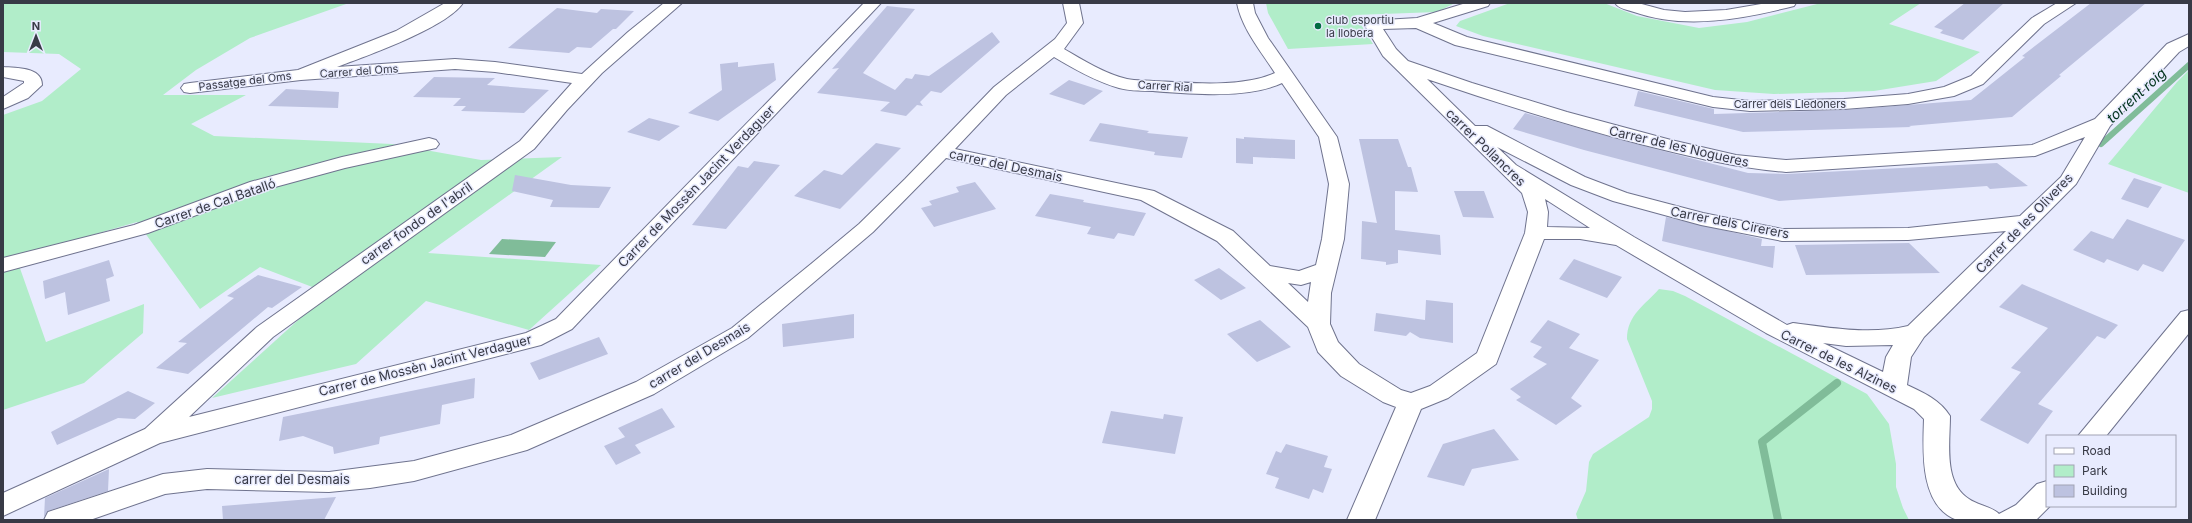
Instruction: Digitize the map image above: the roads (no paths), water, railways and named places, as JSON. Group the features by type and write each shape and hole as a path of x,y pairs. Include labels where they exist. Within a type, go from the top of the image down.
{"street":[{"name":"Carrer del Oms","path":"301,75 409,31 455,3"},
{"name":"Carrer de Mossèn Jacint Verdaguer","path":"3,505 152,436 533,339 564,324 873,3"},
{"path":"943,152 1000,91 1052,50 1067,36 1075,23 1071,3"},
{"path":"1245,3 1247,13 1257,32 1284,75 1328,137 1339,184 1333,239 1320,292 1318,324 1326,346 1350,370 1392,396 1410,403 1362,520"},
{"name":"carrer Pollancres","path":"1410,403 1439,392 1487,358 1536,233 1538,212 1532,191 1513,170 1452,114 1389,52 1372,24 1418,23 1482,3"},
{"path":"1623,3 1671,15 1699,18 1740,14 1788,3"},
{"name":"Carrer dels Lledoners","path":"1418,23 1461,41 1713,102 1750,106 1844,104 1908,99 1948,92 1977,80 2038,21 2068,3"},
{"name":"carrer fondo de l'abril","path":"152,436 265,332 527,145 559,106 651,20 666,4"},
{"name":"Carrer de les Oliveres","path":"1895,388 1894,370 1901,348 2069,180 2102,123 2174,48 2189,39"},
{"name":"Carrer Rial","path":"1052,50 1079,65 1124,84 1180,88 1236,87 1267,83 1284,75"},
{"name":"Carrer del Oms","path":"301,75 469,64 586,80"},
{"name":"Carrer de les Nogueres","path":"1403,66 1514,103 1604,129 1727,160 1760,165 1786,166 1984,155 2034,150 2102,123"},
{"path":"3,72 23,74 33,78 33,85 22,94 3,104"},
{"name":"Passatge del Oms","path":"190,88 301,75"},
{"name":"Carrer dels Cirerers","path":"1452,114 1578,181 1620,197 1701,219 1782,235 1908,234 2028,222"},
{"name":"Carrer de Cal Batalló","path":"3,265 141,229 257,186 342,163 429,144"},
{"name":"carrer del Desmais","path":"58,520 163,484 207,479 329,482 370,478 414,471 518,443 645,388 740,334 866,228 943,152 1147,196 1225,236 1318,324"},
{"name":"Carrer de les Alzines","path":"1513,170 1626,242 1774,328 1923,403 1938,416 1937,464 1939,485 1956,507 1972,516 1988,520"},
{"name":"Carrer de les Alzines","path":"1536,233 1580,233 1626,242"},
{"path":"1263,272 1301,278 1326,269"},
{"path":"2092,435 2189,317"},
{"path":"1774,328 1854,338 1886,339 1916,332"},
{"path":"2010,520 2016,519 2034,507 2046,492"}],"waterway":[{"name":"torrent roig","path":"2101,144 2189,65"},
{"name":"torrent roig","path":"1778,520 1762,442 1837,383"}],"place":[{"name":"club esportiu la llobera","path":"1318,26"}]}
